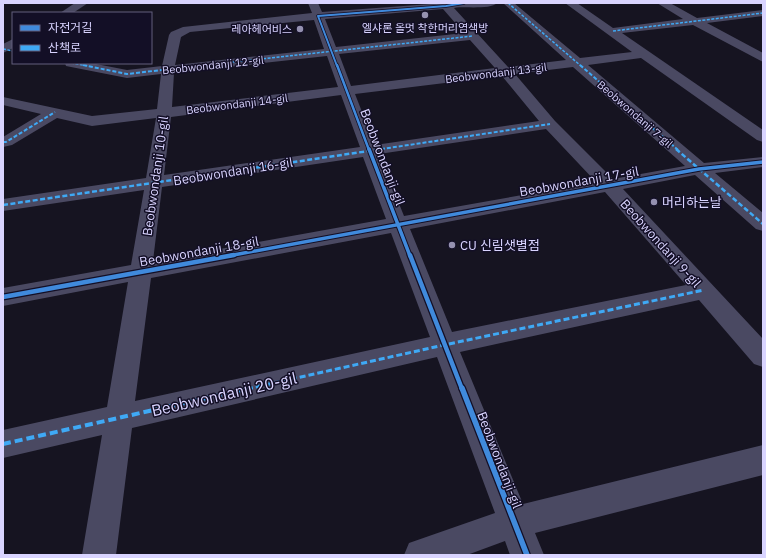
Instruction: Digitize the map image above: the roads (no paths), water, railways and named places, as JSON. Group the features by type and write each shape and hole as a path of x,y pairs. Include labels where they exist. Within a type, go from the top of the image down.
{"street":[{"path":"67,12 83,3"},
{"path":"315,9 492,3"},
{"name":"Beobwondanji 7-gil","path":"508,3 763,224"},
{"path":"570,3 613,31 763,137"},
{"path":"662,3 763,58"},
{"path":"755,3 763,7"},
{"name":"Beobwondanji 9-gil","path":"458,4 473,36 550,124 610,186 763,356"},
{"name":"Beobwondanji-gil","path":"315,9 347,91 368,151 399,225 444,345 527,555"},
{"name":"Beobwondanji 10-gil","path":"99,555 142,272 164,113 168,69 175,35 183,30 315,9"},
{"path":"613,31 763,13"},
{"path":"332,52 473,36"},
{"path":"3,49 12,44"},
{"name":"Beobwondanji 12-gil","path":"77,64 127,74 332,52"},
{"name":"Beobwondanji 13-gil","path":"347,91 645,54"},
{"name":"Beobwondanji 14-gil","path":"3,101 92,120 106,120 347,91"},
{"path":"3,142 6,142 55,112"},
{"name":"Beobwondanji-gil","path":"368,151 550,124"},
{"name":"Beobwondanji 16-gil","path":"3,205 368,151"},
{"name":"Beobwondanji 17-gil","path":"399,225 699,169 763,162"},
{"name":"Beobwondanji 18-gil","path":"3,297 399,225"},
{"path":"444,345 704,290"},
{"name":"Beobwondanji 20-gil","path":"3,444 444,345"},
{"path":"421,555 514,522 763,460"}],"place":[{"name":"엘샤론 올멋 착한머리염색방","path":"425,15"},
{"name":"레아헤어비스","path":"300,29"},
{"name":"머리하는날","path":"654,202"},
{"name":"CU 신림샛별점","path":"452,245"}]}
